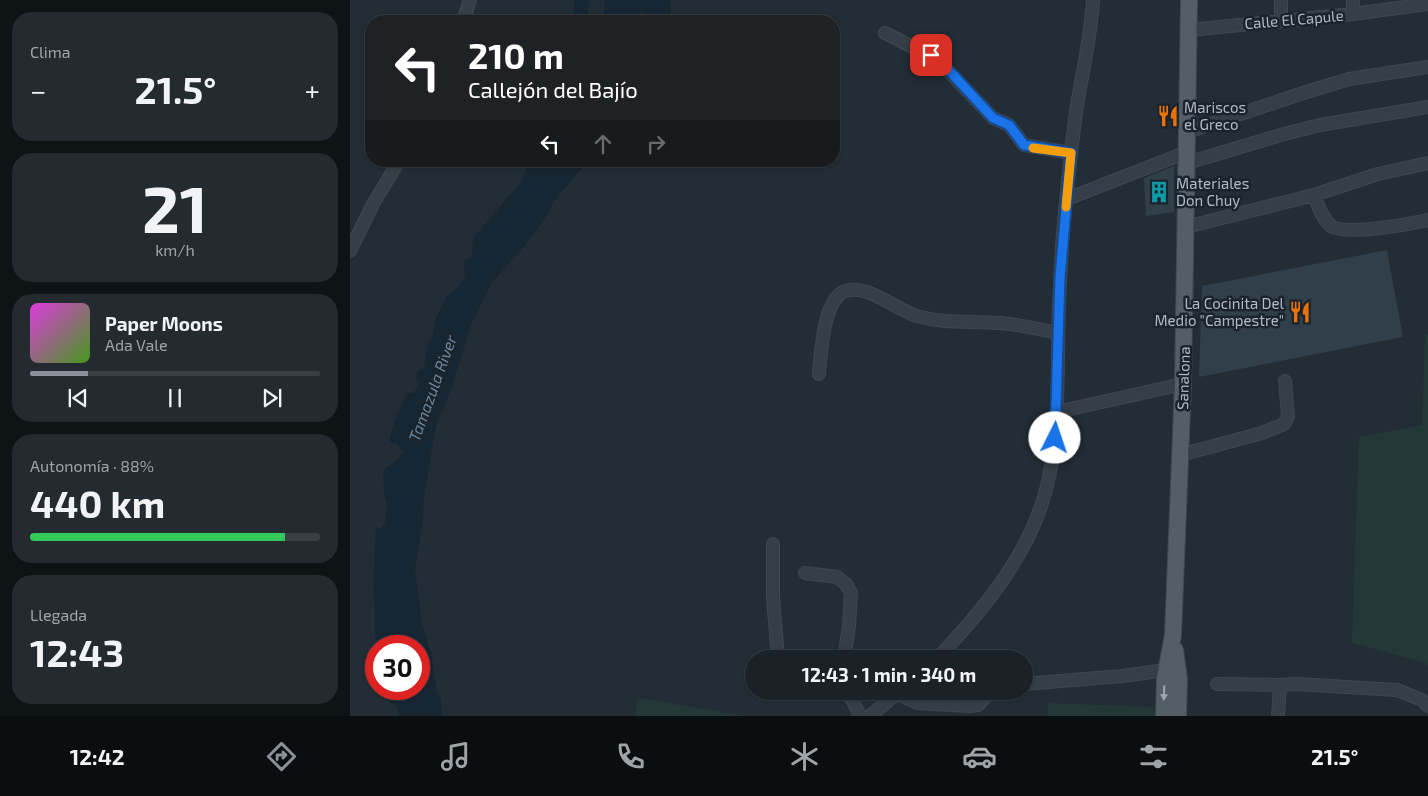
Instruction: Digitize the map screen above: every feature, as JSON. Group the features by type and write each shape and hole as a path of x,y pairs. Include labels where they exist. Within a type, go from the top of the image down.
{"main road":[{"name":"Sanalona","path":"1173,635 1183,384 1189,0"},
{"path":"1164,716 1166,670 1173,635"},
{"path":"1173,635 1179,679 1178,716"}],"street":[{"path":"466,15 470,0"},
{"path":"945,650 983,606 1025,545 1042,504 1050,476 1056,412 1060,277 1071,153 1093,0"},
{"path":"1281,0 1281,20"},
{"path":"1352,0 1353,14"},
{"name":"Calle El Capule","path":"1189,30 1353,14 1425,3"},
{"path":"885,33 938,60 993,118 1009,125 1024,145 1071,153"},
{"path":"1188,132 1349,79 1428,67"},
{"path":"1067,199 1187,158 1320,125 1428,107"},
{"path":"1186,228 1314,195 1378,174 1428,163"},
{"path":"350,251 373,204 395,167"},
{"path":"1314,195 1325,220 1341,230 1397,226 1428,220"},
{"path":"819,374 822,341 830,310 837,298 848,291 866,291 903,310 932,320 1000,323 1058,333"},
{"path":"1180,455 1262,433 1284,424 1288,416 1285,380"},
{"path":"1056,412 1183,384"},
{"path":"773,544 774,626 777,650"},
{"path":"804,573 837,577 846,584 851,593 845,650"},
{"path":"1033,683 1122,676 1166,670"},
{"path":"1217,684 1296,684 1397,690 1422,700 1428,706"},
{"path":"1278,716 1280,685"},
{"path":"853,701 868,704 874,712 889,700"},
{"path":"913,700 918,703 978,706 983,700"},
{"path":"853,701 860,716"}],"green space":[{"path":"1428,334 1428,666 1426,663 1352,643 1359,437 1422,425 1425,335"},
{"path":"638,698 745,716 635,716"},
{"path":"1048,703 1155,707 1155,716 1048,716"}],"water":[{"path":"574,0 589,0 588,15 574,15"},
{"path":"605,0 670,0 670,15 646,15 642,12 638,15 604,15"},
{"name":"Tamazula River","path":"527,167 583,167 554,201 547,216 522,249 492,282 471,325 451,390 436,426 424,496 423,519 415,569 422,624 425,635 375,635 373,589 376,527 381,528 385,523 387,505 384,495 383,470 398,460 403,452 397,444 389,442 396,417 407,393 415,391 419,383 416,379 417,372 424,367 435,321 446,297 458,287 465,277 465,260 472,256 473,238 522,181"},
{"path":"430,651 437,693 441,699 442,716 400,716 397,706 389,700 430,700"}],"building":[{"name":"Materiales Don Chuy","path":"1174,166 1174,212 1146,216 1144,178"},
{"name":"La Cocinita Del Medio \"Campestre\"","path":"1387,250 1403,337 1199,377 1202,286"}],"slow traffic":[{"path":"1033,148 1071,153 1066,207"}],"place":[{"name":"Mariscos el Greco","path":"1168,116"},
{"name":"Materiales Don Chuy","path":"1159,192"},
{"name":"La Cocinita Del Medio \"Campestre\"","path":"1300,312"}],"route":[{"path":"931,55 944,65 993,118 1009,125 1021,143 1032,148 1071,153 1060,277 1055,438"}]}
